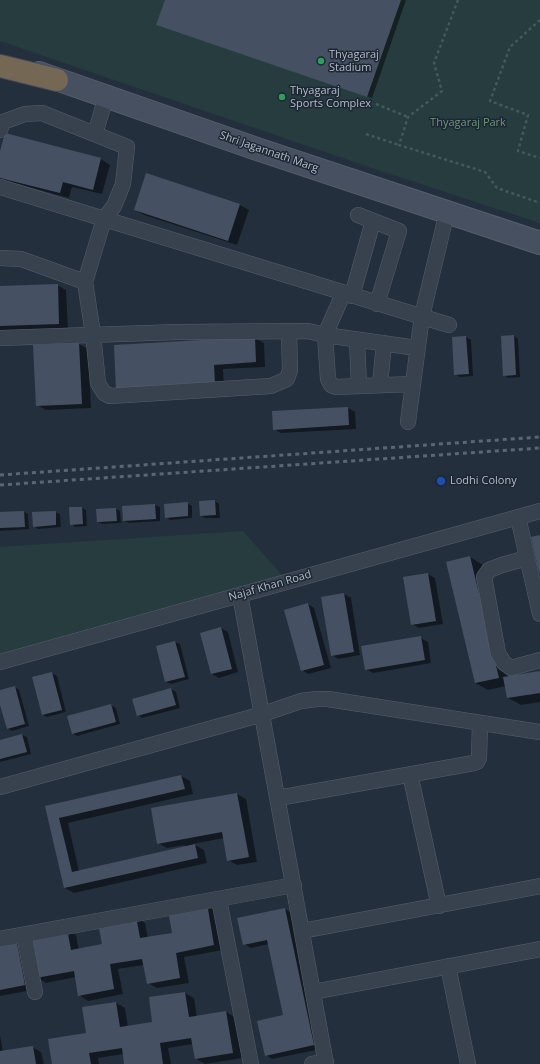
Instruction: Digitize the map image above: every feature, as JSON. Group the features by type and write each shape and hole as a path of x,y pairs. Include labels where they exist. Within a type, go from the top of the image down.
{"highway":[{"path":"0,66 57,80"}],"street":[{"name":"Shri Jagannath Marg","path":"0,59 106,97 540,243"},
{"path":"95,134 106,97"},
{"path":"0,130 3,122 25,114 42,113 127,147 123,184 114,206 104,219 85,282 93,334 98,383 104,393 110,396 271,386 287,379 290,370 289,331"},
{"path":"0,187 347,295 449,325"},
{"path":"408,422 422,316 447,212"},
{"path":"358,215 406,233 377,304"},
{"path":"373,221 347,295 325,335 328,379 331,386 336,387 412,384"},
{"path":"0,258 21,259 85,282"},
{"path":"0,338 178,332 308,331 357,340 417,348"},
{"path":"357,340 359,386"},
{"path":"380,385 384,343"},
{"name":"Najaf Khan Road","path":"0,662 540,511"},
{"path":"518,517 540,614"},
{"path":"527,558 489,570 484,576 498,653 504,663 511,668 540,660"},
{"path":"240,595 313,992 321,1063"},
{"path":"0,787 263,714 301,701 328,699 539,735"},
{"path":"278,798 477,762 480,724"},
{"path":"410,774 438,906"},
{"path":"0,940 24,934 219,900 294,885"},
{"path":"302,931 540,886"},
{"path":"219,900 251,1064"},
{"path":"24,934 35,992"},
{"path":"313,992 540,949"},
{"path":"448,966 468,1064"}],"path":[{"path":"399,145 408,116 442,91 434,63 458,0"},
{"path":"540,20 510,47 490,101 528,115 518,151 540,158"},
{"path":"376,104 408,116"},
{"path":"366,134 485,172 497,188 540,203"}],"green space":[{"name":"Thyagaraj Sports Complex","path":"0,0 540,0 540,223 375,169 0,41"},
{"path":"243,531 287,581 0,662 0,547"}],"building":[{"name":"Thyagaraj Stadium","path":"165,0 401,0 367,97 156,25"},
{"path":"5,133 101,158 93,190 63,182 60,193 0,178 0,151"},
{"path":"146,173 240,204 228,241 134,210"},
{"path":"58,284 59,324 0,326 0,286"},
{"path":"514,335 516,375 503,376 501,336"},
{"path":"466,336 469,374 454,375 452,337"},
{"path":"255,337 256,362 214,365 215,384 116,390 114,345"},
{"path":"79,343 82,404 36,406 33,345"},
{"path":"348,407 349,425 273,430 272,411"},
{"path":"215,500 216,515 200,516 199,501"},
{"path":"188,502 188,516 165,518 164,504"},
{"path":"155,504 156,519 123,521 122,506"},
{"path":"69,507 82,507 83,524 70,525"},
{"path":"116,508 117,521 97,522 96,509"},
{"path":"24,511 25,527 0,528 0,512"},
{"path":"56,511 56,525 33,527 32,512"},
{"path":"540,535 540,572 539,572 531,537"},
{"path":"470,556 499,678 475,683 446,562"},
{"path":"428,573 436,621 411,625 403,577"},
{"path":"344,593 354,652 331,656 321,597"},
{"path":"308,603 324,665 301,671 284,610"},
{"path":"221,627 232,669 211,674 200,633"},
{"path":"421,636 425,660 365,670 361,646"},
{"path":"175,641 185,677 165,682 156,646"},
{"path":"540,671 540,693 507,698 503,677"},
{"path":"52,672 62,710 42,715 32,677"},
{"path":"15,686 25,724 7,729 0,705 0,690"},
{"path":"171,688 176,705 137,716 132,699"},
{"path":"111,704 116,722 72,734 67,716"},
{"path":"22,734 27,752 0,759 0,740"},
{"path":"181,775 185,789 59,818 72,872 195,844 198,858 64,888 45,806"},
{"path":"237,793 249,857 227,861 222,832 157,844 151,808"},
{"path":"207,903 214,945 176,953 180,978 147,984 142,959 110,964 114,989 78,996 74,971 36,978 29,936 67,929 71,950 102,944 98,923 136,916 140,938 172,933 168,911"},
{"path":"285,908 314,1045 265,1056 257,1021 283,1015 267,940 243,945 237,918"},
{"path":"17,943 25,985 0,990 0,946"},
{"path":"185,992 189,1017 226,1011 233,1053 195,1059 191,1038 160,1043 163,1064 124,1064 122,1048 89,1053 91,1064 52,1064 48,1039 86,1033 82,1007 116,1002 120,1027 152,1022 149,997"},
{"path":"33,1046 36,1064 0,1064 0,1051"}],"railway":[{"path":"0,475 540,437"},
{"path":"0,485 540,448"}],"place":[{"name":"Thyagaraj Stadium","path":"321,61"},
{"name":"Thyagaraj Sports Complex","path":"282,97"},
{"name":"Lodhi Colony","path":"441,481"}],"park label":[{"name":"Thyagaraj Park","path":"468,123"}]}
